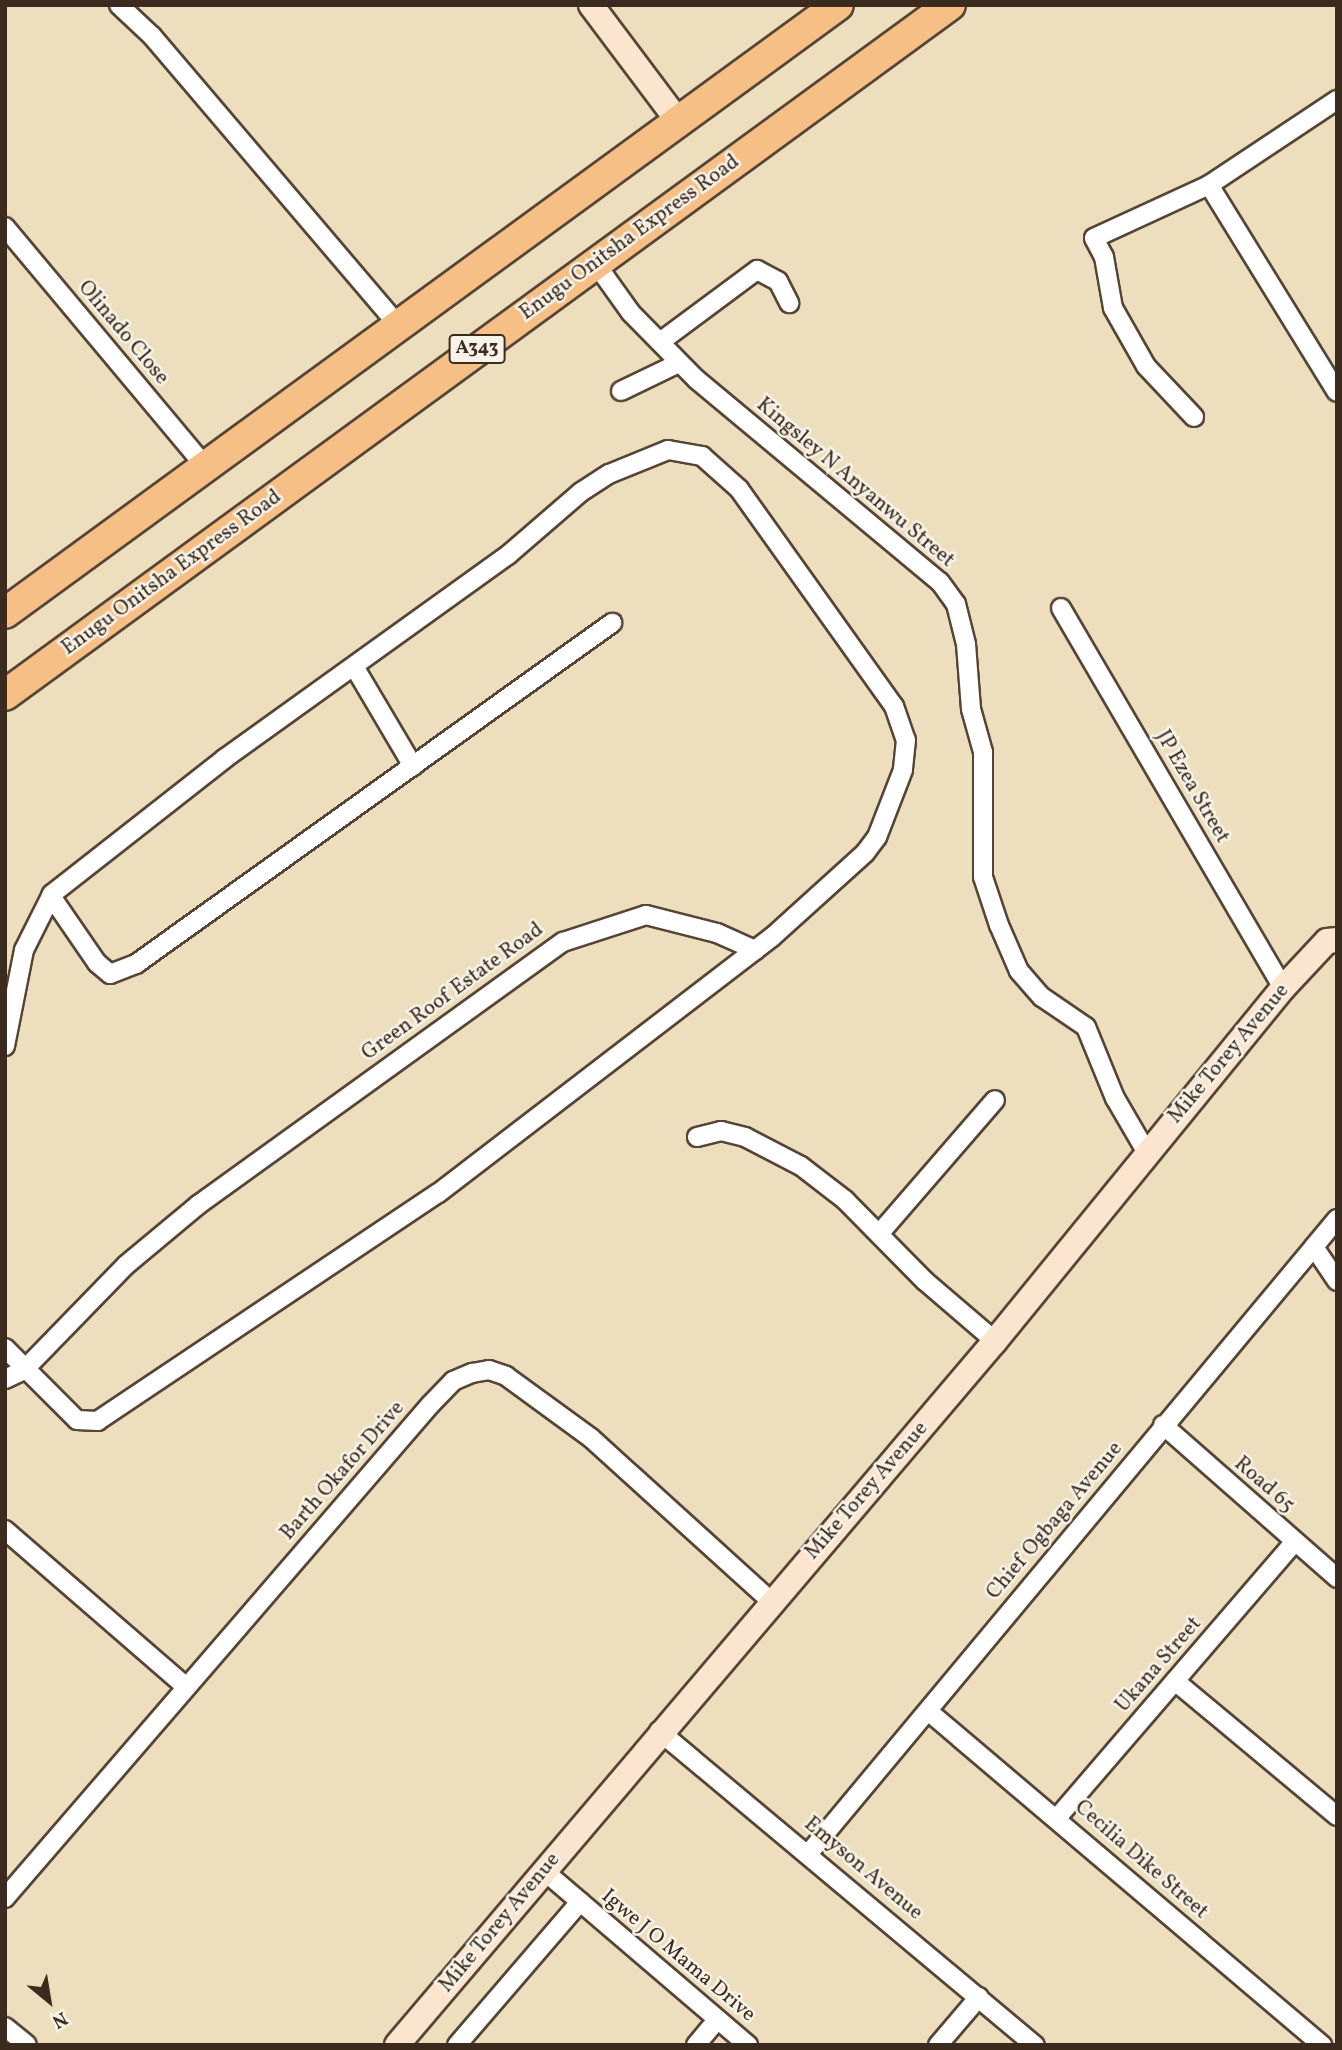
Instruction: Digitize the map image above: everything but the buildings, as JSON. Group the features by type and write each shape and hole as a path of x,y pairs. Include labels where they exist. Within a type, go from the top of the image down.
{"highway":[{"path":"5,613 838,5"},
{"name":"Enugu Onitsha Express Road","path":"5,695 950,5"}],"main road":[{"path":"591,5 679,122"},
{"name":"Mike Torey Avenue","path":"397,2045 659,1731 995,1341 1283,988 1327,941 1337,940"}],"street":[{"path":"119,5 152,36 399,326"},
{"path":"1194,417 1146,366 1113,309 1104,257 1094,238 1209,185 1337,100"},
{"path":"1209,185 1337,393"},
{"name":"Olinado Close","path":"5,227 206,467"},
{"name":"Kingsley N Anyanwu Street","path":"596,264 631,313 680,363 940,582 956,604 966,644 971,709 983,752 983,877 999,925 1019,971 1042,996 1086,1027 1115,1098 1147,1153"},
{"path":"660,342 757,270 778,281 789,303"},
{"path":"621,391 680,363"},
{"path":"5,1046 24,950 52,895 225,759 355,668 508,555 581,492 609,474 668,450 702,456 739,489 894,706 906,740 904,770 877,837 865,853 755,950 438,1193 98,1421 77,1420 24,1370 5,1348"},
{"name":"JP Ezea Street","path":"1060,608 1283,988"},
{"path":"52,895 97,963 110,974 123,970 612,623"},
{"path":"355,668 413,765"},
{"name":"Green Roof Estate Road","path":"24,1370 126,1265 198,1205 563,942 646,915 717,933 755,950"},
{"path":"879,1234 995,1100"},
{"path":"697,1137 721,1131 745,1136 779,1154 845,1200 925,1281 995,1341"},
{"name":"Chief Ogbaga Avenue","path":"810,1853 1163,1425 1337,1219"},
{"path":"1314,1247 1337,1281"},
{"path":"5,1379 24,1370"},
{"name":"Barth Okafor Drive","path":"5,1898 453,1381 489,1370 506,1376 591,1438 772,1602"},
{"name":"Road 65","path":"1163,1425 1337,1578"},
{"path":"5,1530 186,1687"},
{"name":"Ukana Street","path":"1058,1818 1294,1542"},
{"path":"1175,1681 1337,1816"},
{"name":"Cecilia Dike Street","path":"928,1711 1058,1818 1322,2045"},
{"name":"Emyson Avenue","path":"659,1731 810,1853 1035,2045"},
{"name":"Igwe J O Mama Drive","path":"543,1870 748,2045"},
{"path":"457,2045 580,1902"},
{"path":"938,2045 979,1997"},
{"path":"696,2045 717,2020"},
{"path":"5,2027 27,2045"}]}
